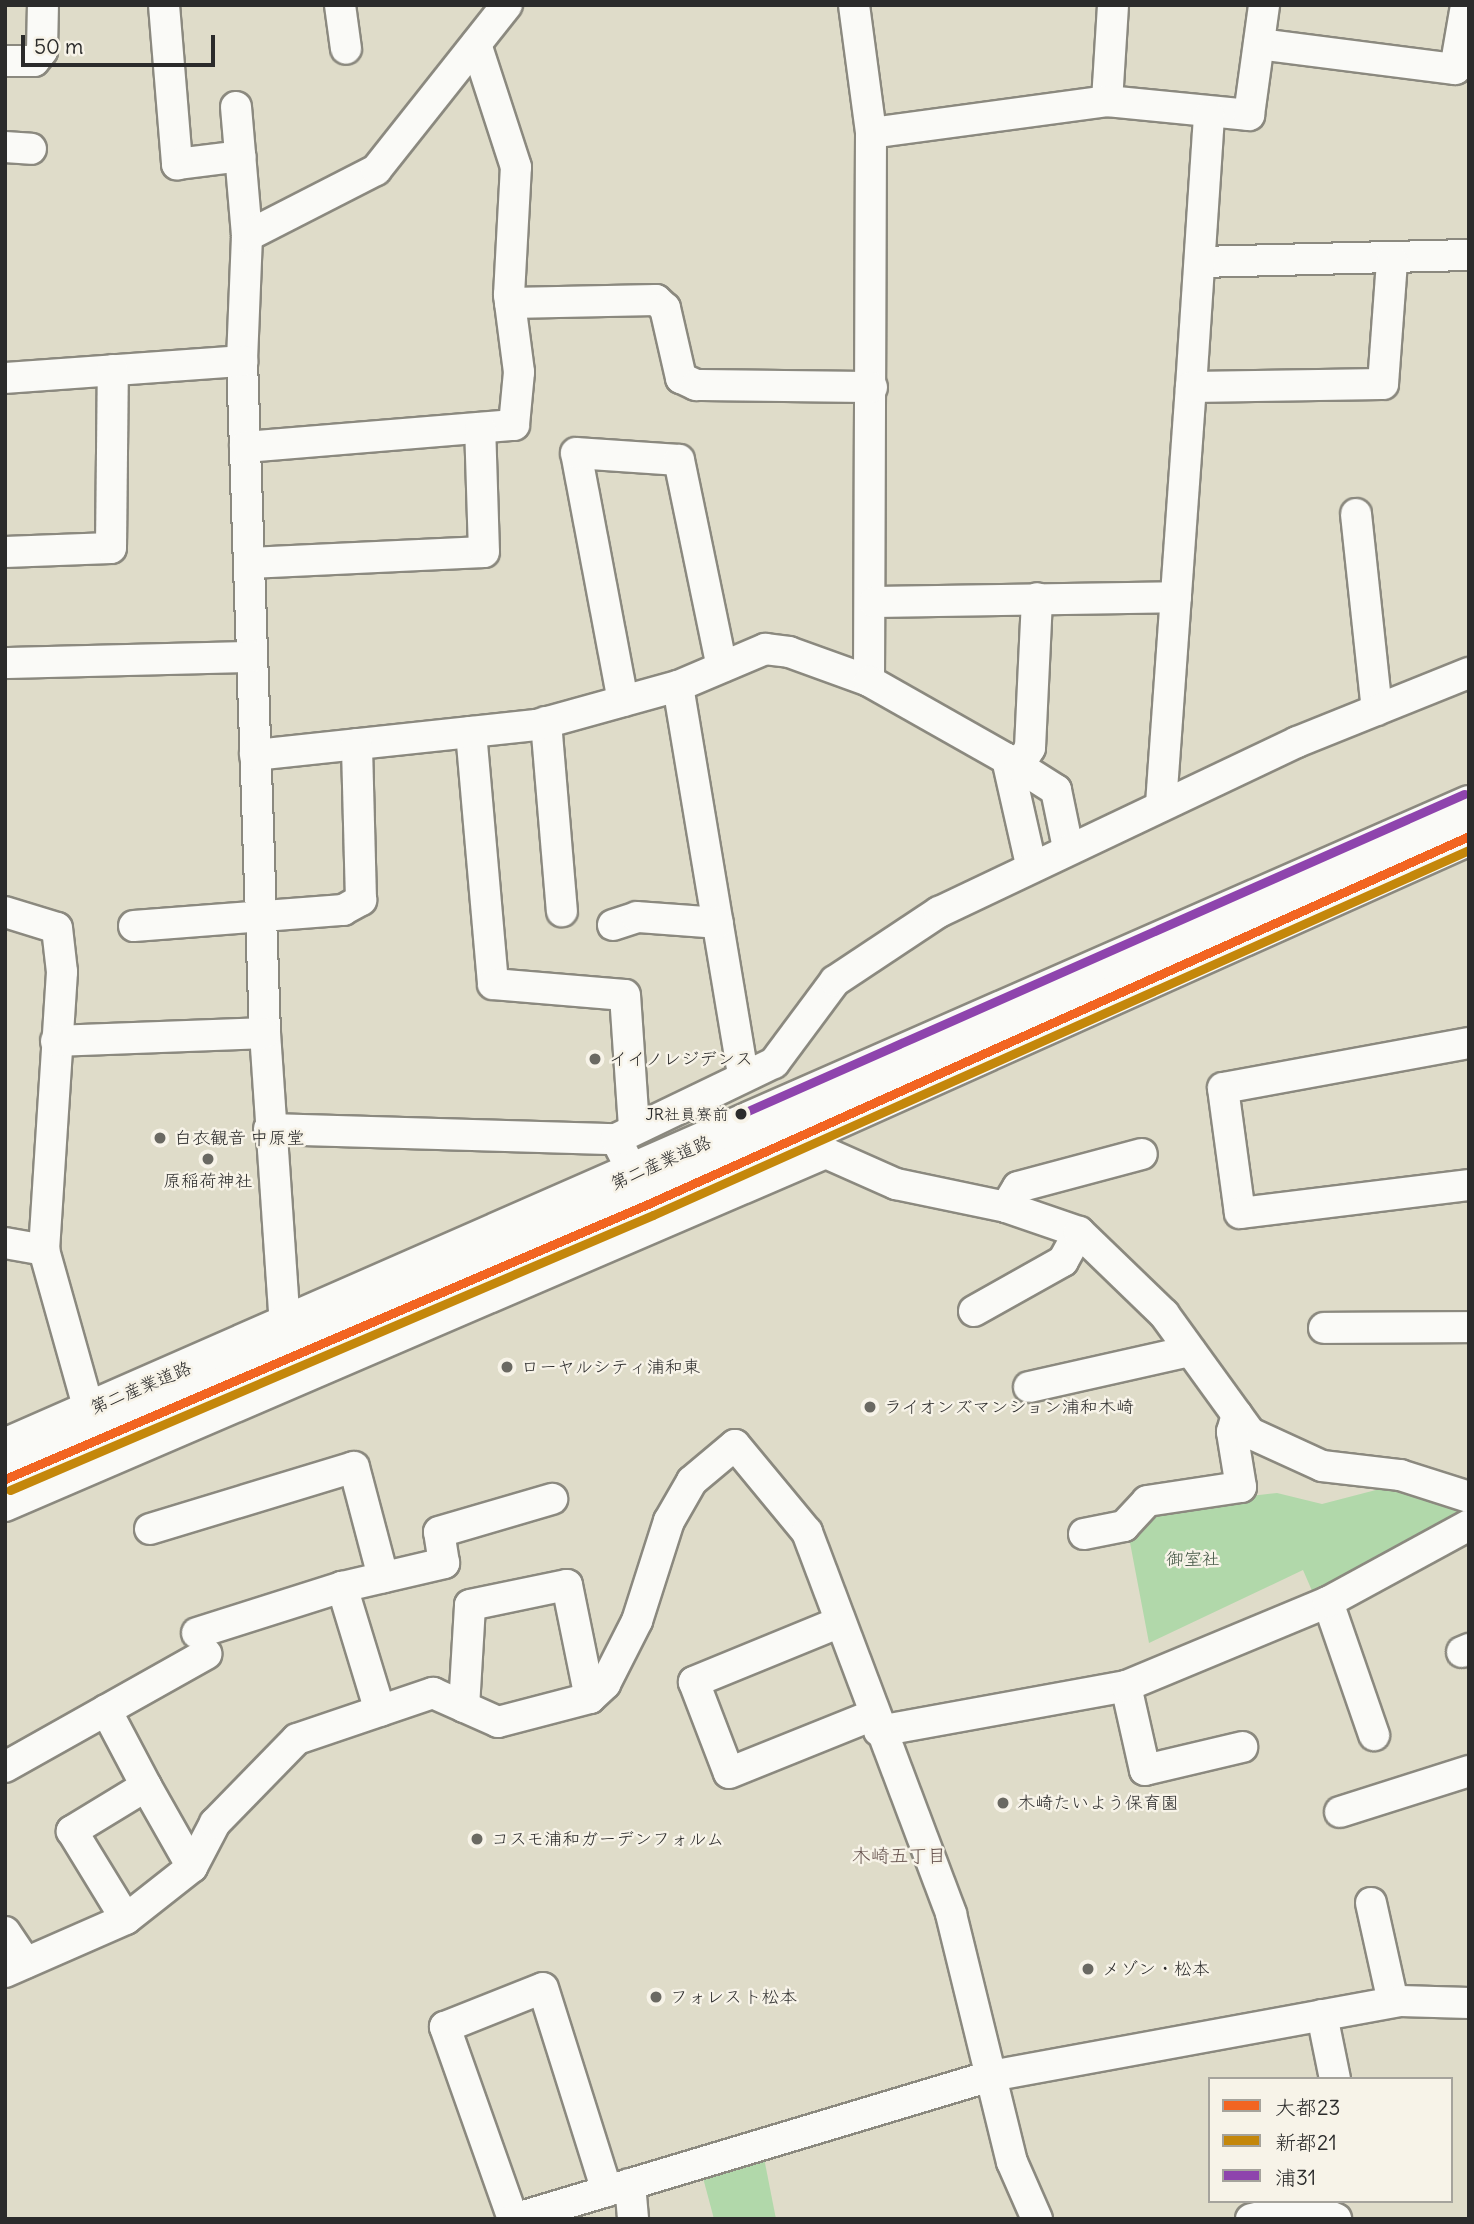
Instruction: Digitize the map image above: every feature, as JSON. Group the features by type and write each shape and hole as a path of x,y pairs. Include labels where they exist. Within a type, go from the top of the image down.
{"main road":[{"name":"第二産業道路","path":"5,1448 635,1175 1469,805"},
{"name":"第二産業道路","path":"5,1479 660,1199 1469,836"}],"street":[{"path":"5,61 34,61 42,51 43,5"},
{"path":"164,5 177,164 241,156"},
{"path":"340,5 346,49"},
{"path":"247,236 376,170 507,5"},
{"path":"854,5 871,133 874,602 869,681"},
{"path":"1107,101 1113,5"},
{"path":"871,133 1107,101 1209,116 1249,115 1264,5"},
{"path":"1259,44 1455,69 1466,5"},
{"path":"245,447 514,425 519,372 510,303 516,167 476,44"},
{"path":"236,107 247,236 242,360 265,1033 269,1129 285,1325"},
{"path":"1161,804 1209,116"},
{"path":"1200,262 1392,260 1469,255"},
{"path":"1191,387 1383,384 1392,260"},
{"path":"510,303 656,300 665,308 681,378 696,385 872,387"},
{"path":"5,378 242,360"},
{"path":"5,552 111,548 113,370"},
{"path":"249,563 484,552 480,428"},
{"path":"623,701 576,453 679,460 722,667"},
{"path":"1356,514 1377,710"},
{"path":"874,602 1176,597"},
{"path":"1013,763 1030,748 1037,598"},
{"path":"255,755 546,722 678,686 765,649 869,681 1056,790 1068,848"},
{"path":"5,663 252,657"},
{"path":"269,1129 625,1133 743,1075 774,1063 835,981 939,912 1161,804 1469,673"},
{"path":"678,686 743,1075"},
{"path":"546,722 562,911"},
{"path":"471,732 493,984 625,995 625,1133 635,1175"},
{"path":"134,926 344,910 361,901 356,744"},
{"path":"1013,763 1031,865"},
{"path":"5,912 57,928 62,972 44,1250 89,1410"},
{"path":"613,925 637,917 718,923"},
{"path":"56,1041 265,1033"},
{"path":"1469,1043 1223,1088 1240,1213 1469,1185"},
{"path":"5,1506 826,1153 897,1184 1006,1207 1079,1232 1164,1314 1250,1433 1322,1466 1400,1475 1469,1497"},
{"path":"1006,1207 1018,1187 1142,1154"},
{"path":"974,1311 1063,1261 1079,1232"},
{"path":"5,1243 44,1250"},
{"path":"1324,1328 1469,1327"},
{"path":"1029,1387 1191,1351"},
{"path":"1084,1534 1124,1526 1147,1502 1241,1487 1232,1432 1237,1415"},
{"path":"5,1932 16,1967 125,1919 192,1867 215,1823 298,1739 433,1693 498,1722 590,1698 605,1684 637,1621 668,1521 692,1481 736,1445 807,1532 876,1723 951,1914 1012,2162 1037,2219"},
{"path":"150,1529 354,1467 383,1577"},
{"path":"5,1767 106,1710 201,1644 342,1587 443,1563 439,1532 552,1499"},
{"path":"840,1622 694,1682 729,1773 876,1723 1126,1686 1328,1602 1469,1525"},
{"path":"464,1707 470,1605 568,1585 590,1698"},
{"path":"342,1587 380,1711"},
{"path":"1328,1602 1374,1735"},
{"path":"1126,1686 1145,1770 1242,1747"},
{"path":"106,1710 192,1867"},
{"path":"1340,1812 1469,1771"},
{"path":"125,1919 72,1831 146,1786"},
{"path":"1371,1903 1393,2002"},
{"path":"633,2219 619,2187 543,1988 445,2026 514,2219 619,2187 991,2076 1393,2002 1469,2003"},
{"path":"1322,2015 1335,2077"},
{"path":"1242,2203 1249,2219 1307,2206 1336,2219"}],"green space":[{"name":"御室社","path":"1399,1484 1469,1503 1469,1518 1316,1600 1303,1570 1149,1643 1128,1532 1147,1508 1277,1493 1322,1504"},
{"path":"764,2158 776,2219 714,2219 702,2174"}],"transit line":[{"name":"浦31","path":"741,1114 1464,794"},
{"name":"大都23","path":"5,1479 648,1204 1469,836"},
{"name":"新都21","path":"10,1490 653,1215 1469,850"}],"place":[{"name":"イイノレジデンス","path":"595,1059"},
{"name":"JR社員寮前","path":"741,1114"},
{"name":"白衣観音 中原堂","path":"160,1138"},
{"name":"原稲荷神社","path":"208,1159"},
{"name":"ローヤルシティ浦和東","path":"507,1367"},
{"name":"ライオンズマンション浦和木崎","path":"870,1407"},
{"name":"木崎たいよう保育園","path":"1003,1803"},
{"name":"コスモ浦和ガーデンフォルム","path":"477,1839"},
{"name":"メゾン・松本","path":"1088,1969"},
{"name":"フォレスト松本","path":"656,1997"}],"district":[{"name":"木崎五丁目","path":"899,1856"}]}
